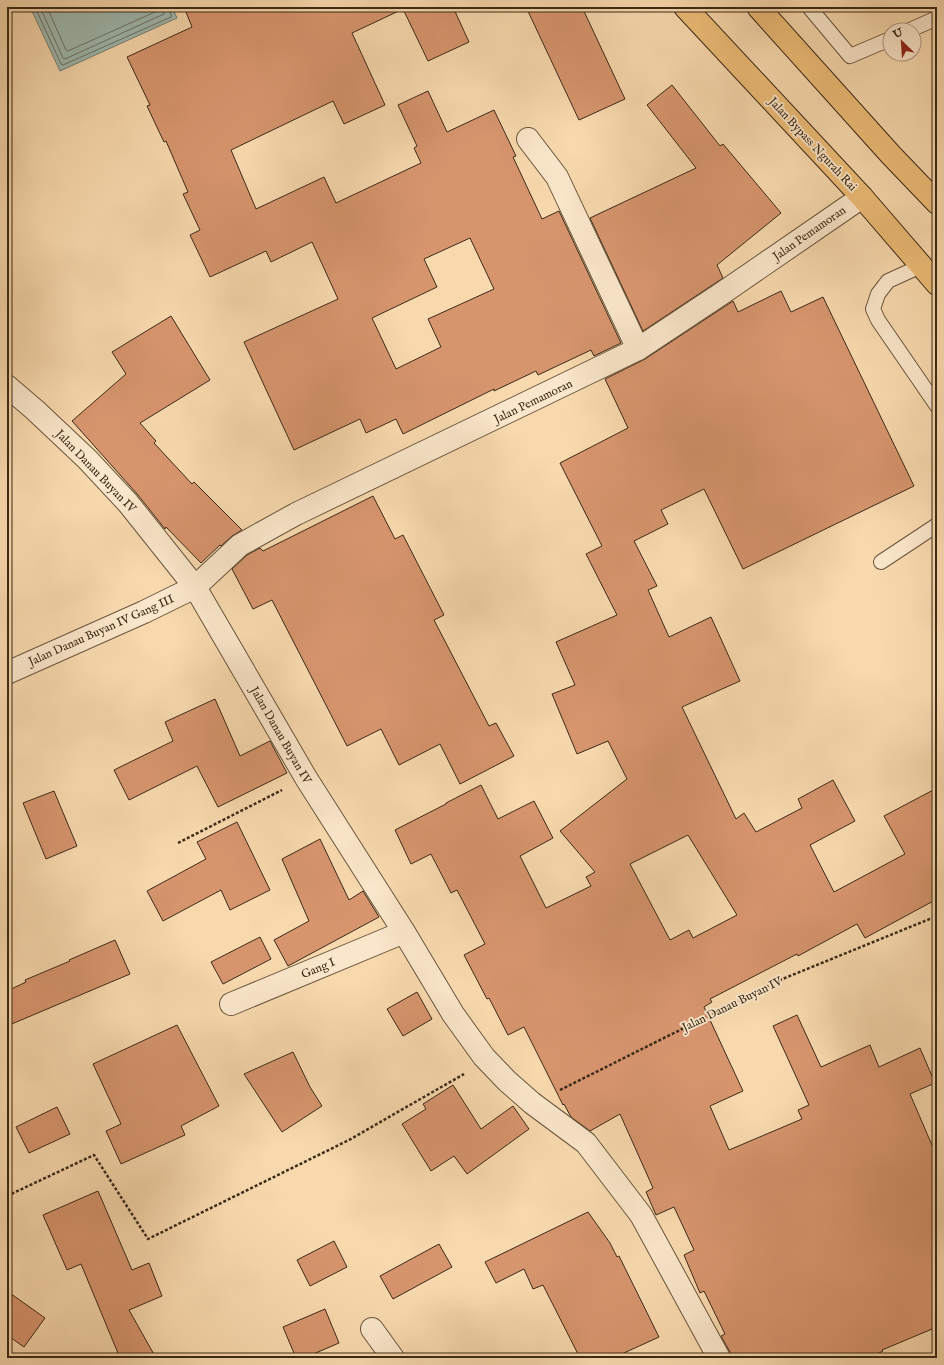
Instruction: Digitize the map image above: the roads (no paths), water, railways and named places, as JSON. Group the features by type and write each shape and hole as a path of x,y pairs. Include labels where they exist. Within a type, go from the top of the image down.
{"highway":[{"name":"Jalan Bypass Ngurah Rai","path":"685,7 862,197 937,284"},
{"path":"758,7 891,155 937,203"}],"street":[{"path":"528,139 557,177 638,349"},
{"name":"Jalan Pemamoran","path":"195,588 240,545 296,514 638,349 862,197"},
{"name":"Jalan Danau Buyan IV","path":"7,386 87,459 128,503 195,588 306,778 404,932 453,1014 484,1057 507,1081 532,1103 586,1143 641,1215 718,1358"},
{"name":"Jalan Danau Buyan IV Gang III","path":"7,673 195,588"},
{"name":"Gang I","path":"231,1004 404,932"},
{"path":"372,1329 393,1358"}],"lane":[{"path":"808,7 850,56 882,42"},
{"path":"922,25 937,18"},
{"path":"921,266 888,282 878,294 873,309 878,320 937,406"},
{"path":"881,562 937,526"}],"water":[{"path":"30,7 172,7 177,18 60,71"}]}
